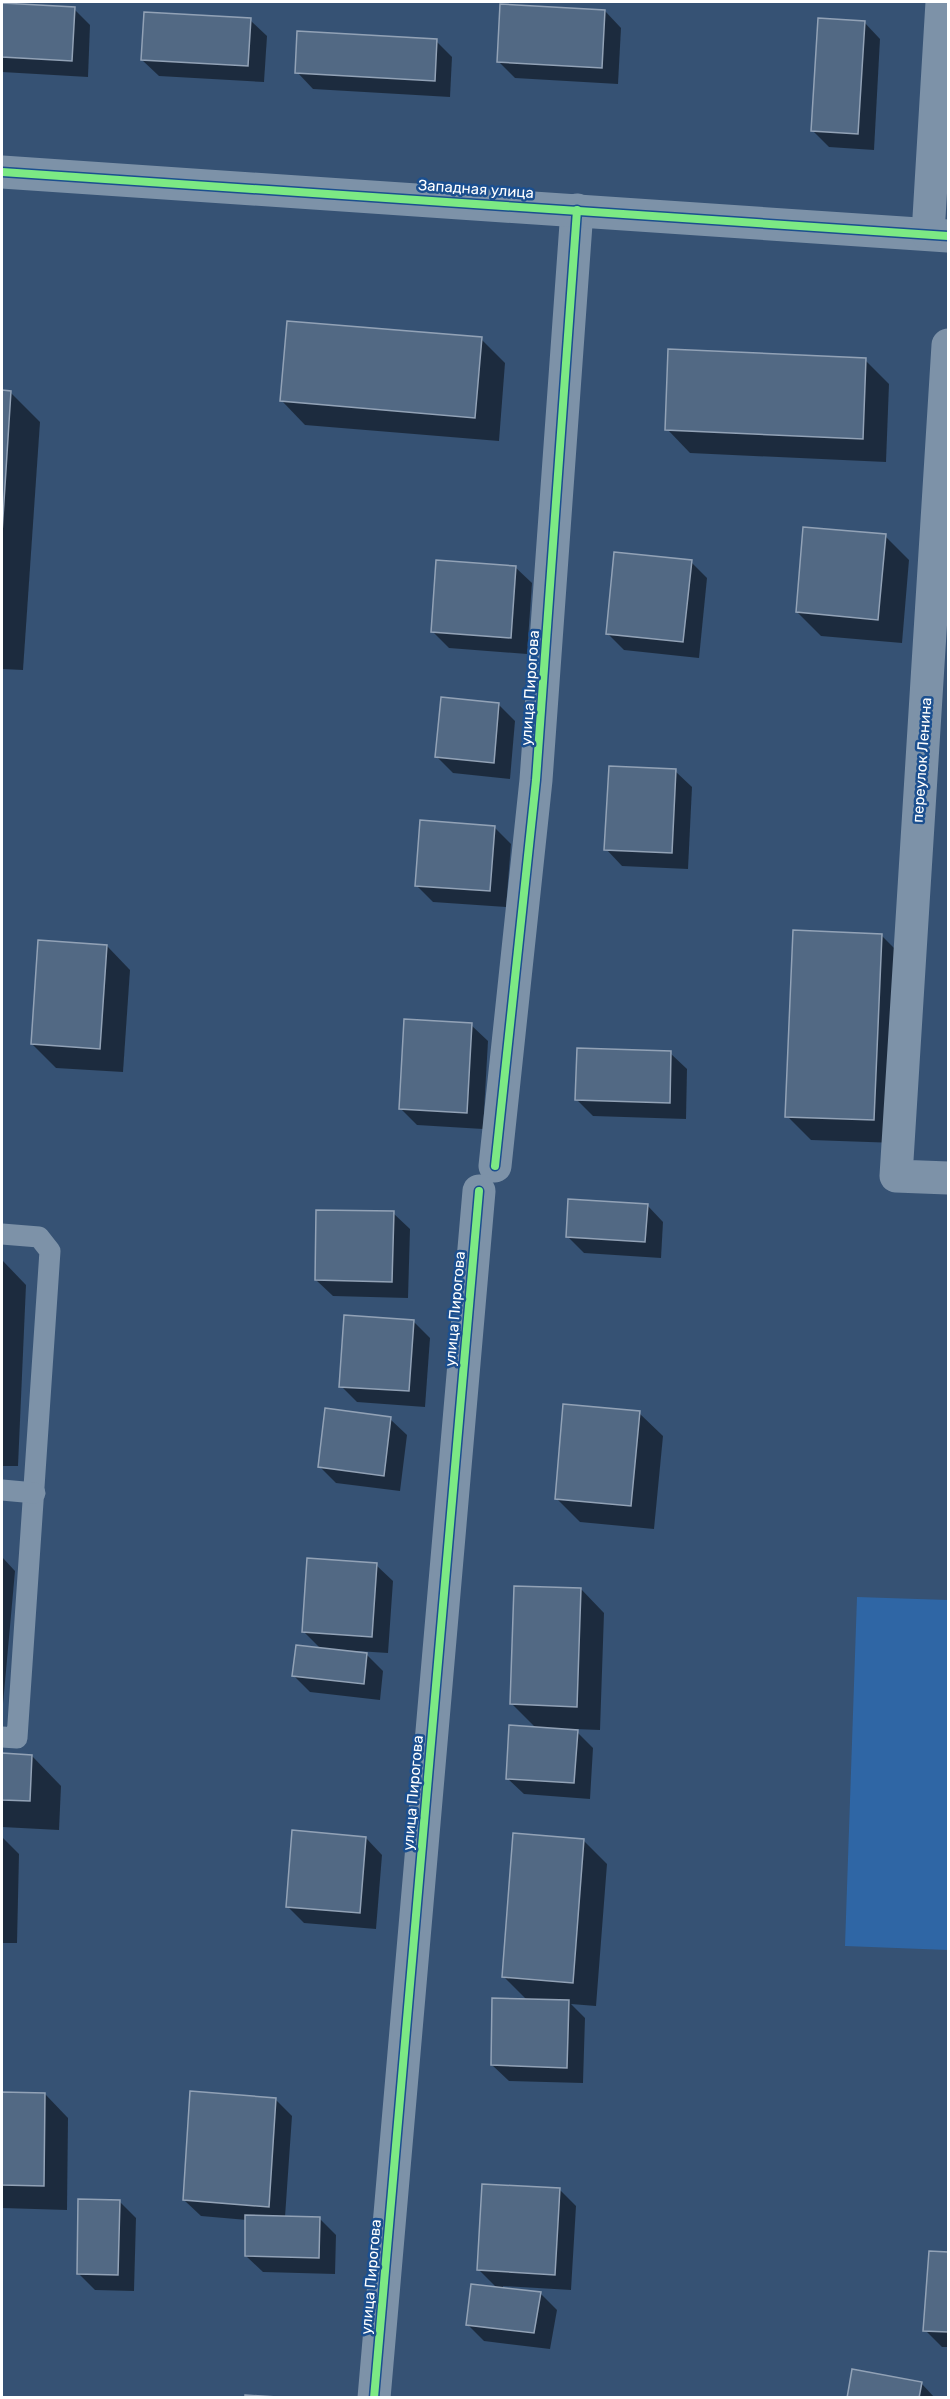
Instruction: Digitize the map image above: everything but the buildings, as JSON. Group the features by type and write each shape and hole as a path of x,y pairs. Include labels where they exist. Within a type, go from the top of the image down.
{"street":[{"path":"938,235 942,2"},
{"name":"Западная улица","path":"2,172 938,235"},
{"name":"улица Пирогова","path":"374,2397 487,1179 537,780 577,210"},
{"name":"переулок Ленина","path":"948,345 896,1176 948,1178"}],"lane":[{"path":"2,1234 39,1236 50,1251 17,1738 2,1737"},
{"path":"2,1490 35,1492"}],"shaded area":[{"path":"857,1597 948,1600 948,1950 845,1946"}],"cycle path":[{"path":"2,172 948,236"},
{"path":"495,1166 536,780 577,210"},
{"path":"374,2398 479,1191"}]}
